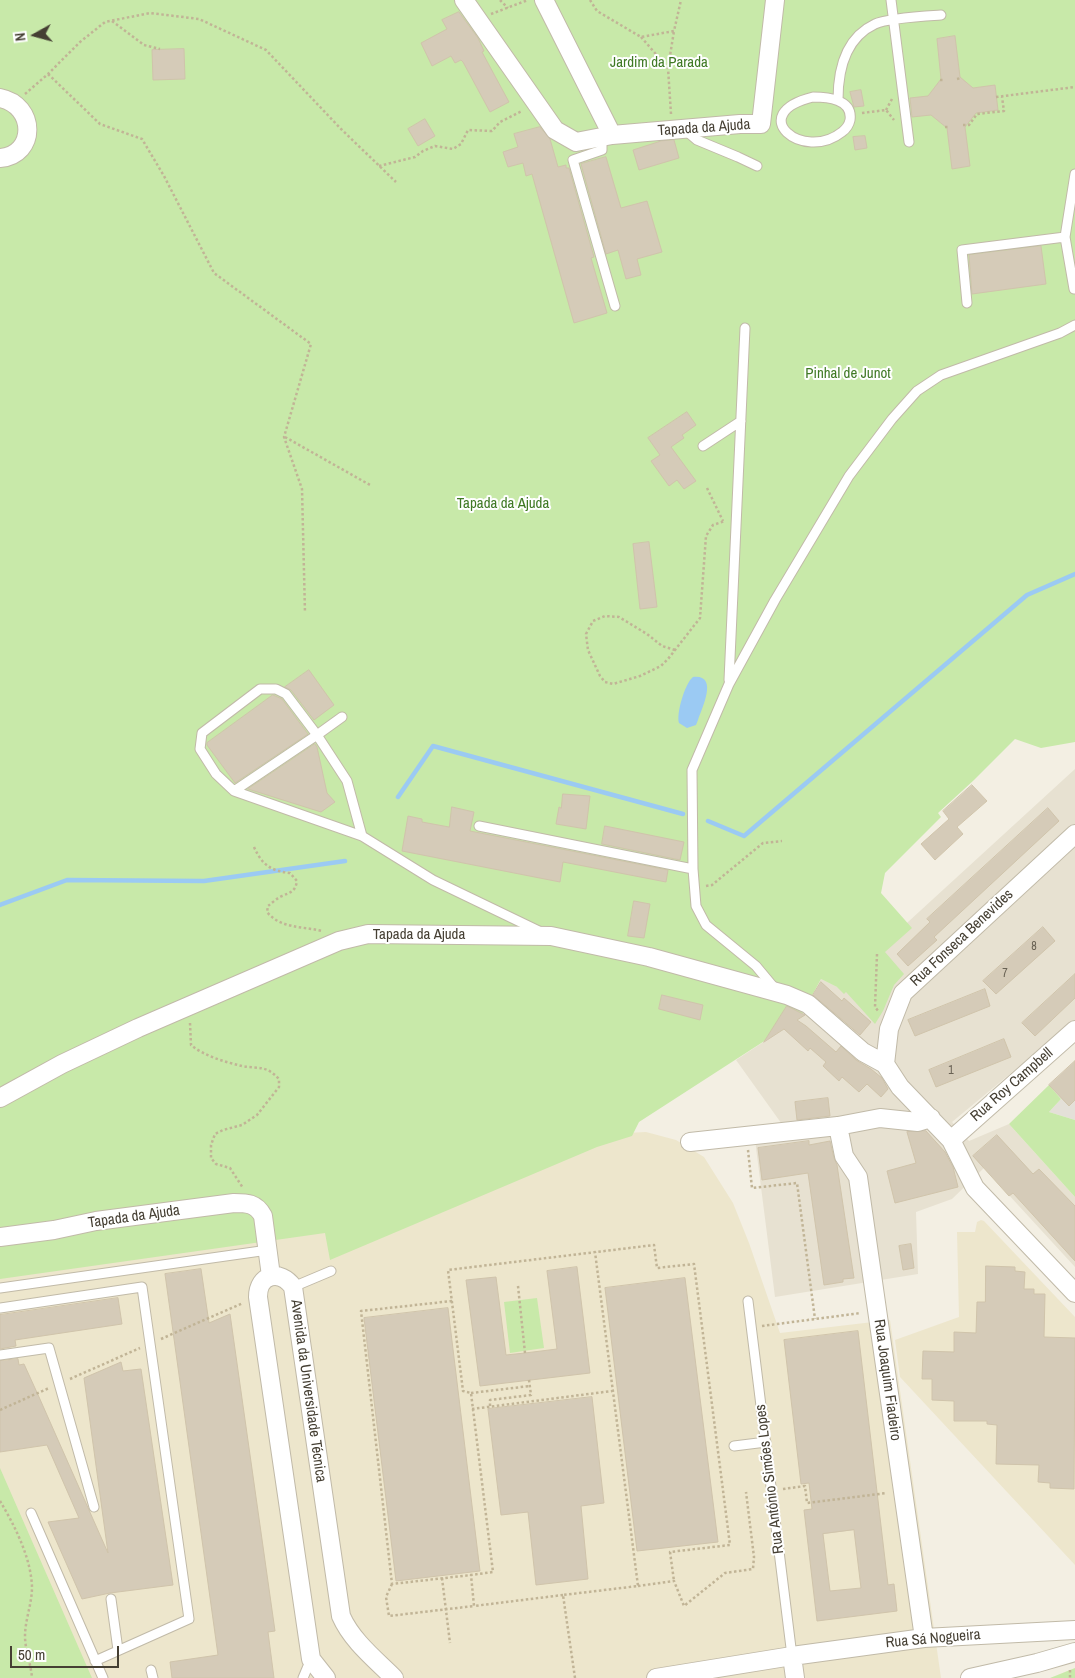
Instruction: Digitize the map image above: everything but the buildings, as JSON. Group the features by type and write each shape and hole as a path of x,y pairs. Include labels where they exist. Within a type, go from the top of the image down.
{"street":[{"name":"Tapada da Ajuda","path":"464,0 555,130 576,142 684,129 771,123 774,0"},
{"path":"544,0 607,137"},
{"path":"1,163 18,151 26,138 28,130 25,115 7,100"},
{"name":"Rua Fonseca Benevides","path":"885,1064 889,1029 902,993 1075,834"},
{"name":"Tapada da Ajuda","path":"0,1098 79,1056 138,1028 340,941 368,934 550,936 649,958 778,992 808,1004 863,1052 885,1064"},
{"name":"Rua Roy Campbell","path":"950,1140 1075,1030"},
{"path":"885,1064 900,1087 950,1140 975,1188 1075,1293"},
{"path":"690,1142 838,1126 880,1118 918,1122 931,1118"},
{"name":"Rua Joaquim Fiadeiro","path":"838,1126 844,1156 858,1177 924,1638"},
{"name":"Tapada da Ajuda","path":"0,1237 54,1230 96,1221 234,1203 249,1203"},
{"path":"249,1203 259,1209 263,1216 268,1250 271,1276 262,1282 258,1297 311,1659 326,1678"},
{"name":"Avenida da Universidade Técnica","path":"271,1276 283,1277 293,1287 341,1616 346,1628 355,1639 394,1678"},
{"name":"Rua Sá Nogueira","path":"656,1678 792,1656 924,1638 1075,1630"},
{"path":"1038,1663 1049,1652 1048,1632"},
{"path":"970,1678 1038,1663 1075,1652"},
{"path":"792,1656 795,1678"}],"lane":[{"path":"891,0 909,142"},
{"path":"838,100 841,66 848,48 860,34 876,23 941,15"},
{"path":"813,97 827,97 838,100 847,106 850,115 849,124 842,132 832,138 818,142 805,141 793,138 771,123 789,106 800,100 813,97"},
{"path":"684,129 697,140 757,166"},
{"path":"607,137 602,150 573,160 615,306"},
{"path":"1074,288 1065,237 1075,174"},
{"path":"967,303 962,250 1065,237"},
{"path":"778,992 756,966 706,925 696,906 693,869 692,770 729,684 775,600 849,476 892,419 917,391 941,375 1060,333 1075,325"},
{"path":"729,684 745,328"},
{"path":"703,446 741,420"},
{"path":"362,836 347,781 317,735 286,694 276,689 260,689 202,733 200,749 216,774 234,791 362,836 433,880 550,936"},
{"path":"234,791 342,717"},
{"path":"479,826 693,869"},
{"path":"0,1288 268,1250"},
{"path":"293,1287 331,1271"},
{"path":"0,1308 142,1287 189,1619 96,1661"},
{"name":"Rua António Simões Lopes","path":"748,1301 792,1656"},
{"path":"0,1355 49,1348 94,1507"},
{"path":"734,1446 766,1442"},
{"path":"31,1513 103,1678"},
{"path":"111,1599 118,1650"},
{"path":"303,1678 311,1659"}],"path":[{"path":"500,0 508,8"},
{"path":"478,18 529,0"},
{"path":"590,0 597,11 641,37 668,68"},
{"path":"671,114 668,68 681,0"},
{"path":"7,100 48,74 80,42 105,22 150,13 199,19 266,50 396,182"},
{"path":"112,21 144,44 160,49"},
{"path":"641,37 674,30"},
{"path":"48,74 100,124 142,139 164,176 214,273 311,344 284,437 302,489 305,613"},
{"path":"957,79 961,78"},
{"path":"996,97 1075,87"},
{"path":"963,125 969,124 977,114 1004,110 1002,97"},
{"path":"379,166 415,157 435,146 453,149 461,144 468,130 492,131 500,122 537,104"},
{"path":"850,115 886,110 893,120 906,121"},
{"path":"284,437 370,485"},
{"path":"707,488 723,521"},
{"path":"675,650 662,646 619,617 605,616 593,621 586,634 588,650 600,676 605,682 613,684 640,676 660,666 675,650 700,618 706,536 713,525 723,521 736,521"},
{"path":"695,889 712,885 763,843 782,841"},
{"path":"254,847 260,860 278,872 290,873 297,882 295,889 289,894 281,896 268,906 267,912 273,920 281,924 319,930 335,935 340,941"},
{"path":"877,954 875,1007 880,1013"},
{"path":"195,1004 190,1015 191,1045 199,1052 227,1061 272,1071 278,1078 279,1087 257,1115 242,1125 215,1134 211,1145 211,1158 216,1164 230,1168 241,1184 249,1203"},
{"path":"746,1136 752,1188 797,1183 814,1319"},
{"path":"530,1386 470,1393 463,1391 448,1270 654,1245 657,1268 694,1264 730,1545 670,1552 674,1581 684,1606 725,1573 753,1569 754,1557 746,1492"},
{"path":"595,1252 638,1586"},
{"path":"518,1286 525,1353"},
{"path":"0,1410 258,1297"},
{"path":"452,1301 360,1311 392,1584 386,1597 389,1616 674,1581"},
{"path":"751,1327 877,1310"},
{"path":"490,1406 490,1400 531,1396 529,1380"},
{"path":"472,1409 612,1391"},
{"path":"392,1584 493,1572 470,1393"},
{"path":"772,1490 805,1486 807,1503 903,1491"},
{"path":"0,1501 24,1550 30,1573 30,1603 25,1637 32,1678"},
{"path":"471,1575 474,1606"},
{"path":"442,1578 450,1644"},
{"path":"563,1595 575,1678"}],"shaded area":[{"path":"1075,769 1075,1020 952,1122 969,1141 1009,1124 1075,1197 1075,1267 984,1168 952,1199 916,1212 918,1274 775,1297 754,1132 784,1127 736,1060 800,1018 821,979 837,987"},
{"path":"1075,1061 1075,1120 1049,1112 1061,1099 1049,1085"},
{"path":"646,1132 676,1140 704,1157 733,1203 780,1333 890,1320 941,1678 87,1678 0,1478 0,1277 626,1133"},
{"path":"981,1220 1075,1317 1075,1565 900,1377 895,1340 959,1317 957,1232 975,1232 977,1222"}],"green space":[{"name":"Tapada da Ajuda","path":"0,0 1075,0 1075,742 1041,748 1015,739 938,813 941,817 885,873 881,893 912,928 885,952 904,974 894,985 875,1024 846,992 844,994 837,987 821,979 800,1018 639,1122 632,1136 597,1147 330,1260 325,1233 0,1279"},
{"path":"1049,1085 1061,1099 1049,1112 1075,1120 1075,1197 1009,1124"},
{"path":"537,1298 544,1348 510,1353 504,1302"},
{"path":"0,1468 92,1678 0,1678"},
{"path":"1075,1668 1075,1678 1050,1678"}],"water":[{"path":"693,677 701,677 705,681 707,693 696,725 687,728 679,723 678,719 684,692"}],"waterway":[{"path":"708,821 744,836 1027,595 1075,574"},
{"path":"398,797 433,746 683,814"},
{"path":"0,905 67,880 204,881 345,861"}],"park label":[{"name":"Jardim da Parada","path":"659,63"},
{"name":"Pinhal de Junot","path":"848,374"}]}
